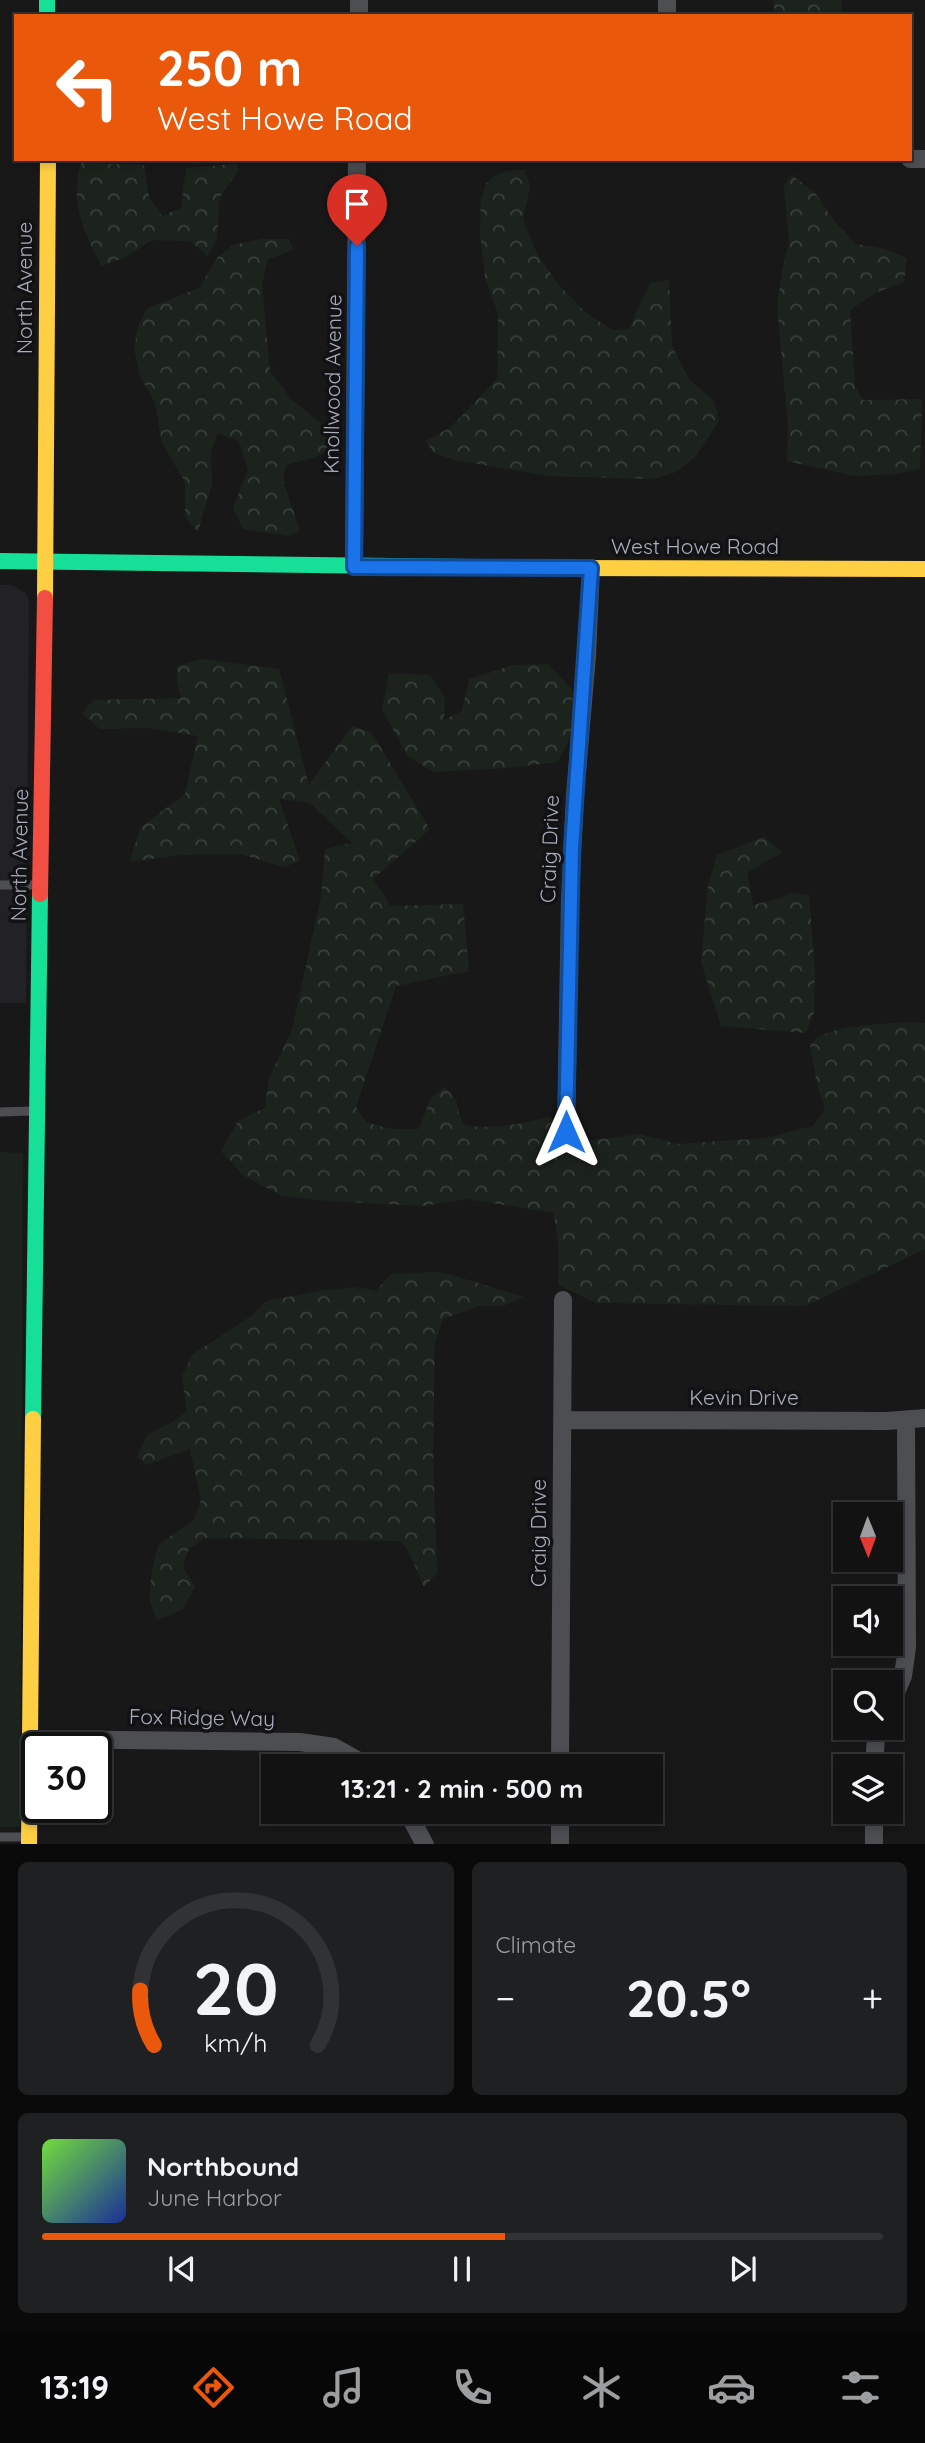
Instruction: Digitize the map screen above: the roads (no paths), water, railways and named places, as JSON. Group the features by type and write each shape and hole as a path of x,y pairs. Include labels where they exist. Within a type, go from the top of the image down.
{"main road":[{"name":"North Avenue","path":"30,1732 46,561 48,161"},
{"name":"West Howe Road","path":"0,561 354,567 925,569"},
{"name":"North Avenue","path":"29,1823 29,1841"}],"street":[{"name":"Knollwood Avenue","path":"354,567 357,161"},
{"name":"Craig Drive","path":"566,1132 573,835 591,568"},
{"name":"Craig Drive","path":"560,1754 563,1300"},
{"name":"Kevin Drive","path":"562,1420 925,1418"},
{"path":"903,1676 907,1647 905,1420"},
{"name":"Fox Ridge Way","path":"112,1740 300,1742 334,1747 347,1754"},
{"path":"414,1824 425,1844"},
{"path":"560,1824 560,1844"},
{"path":"874,1824 874,1844"}],"lane":[{"path":"0,885 40,885"},
{"path":"0,1112 37,1111"},
{"path":"0,1836 29,1841"}]}
